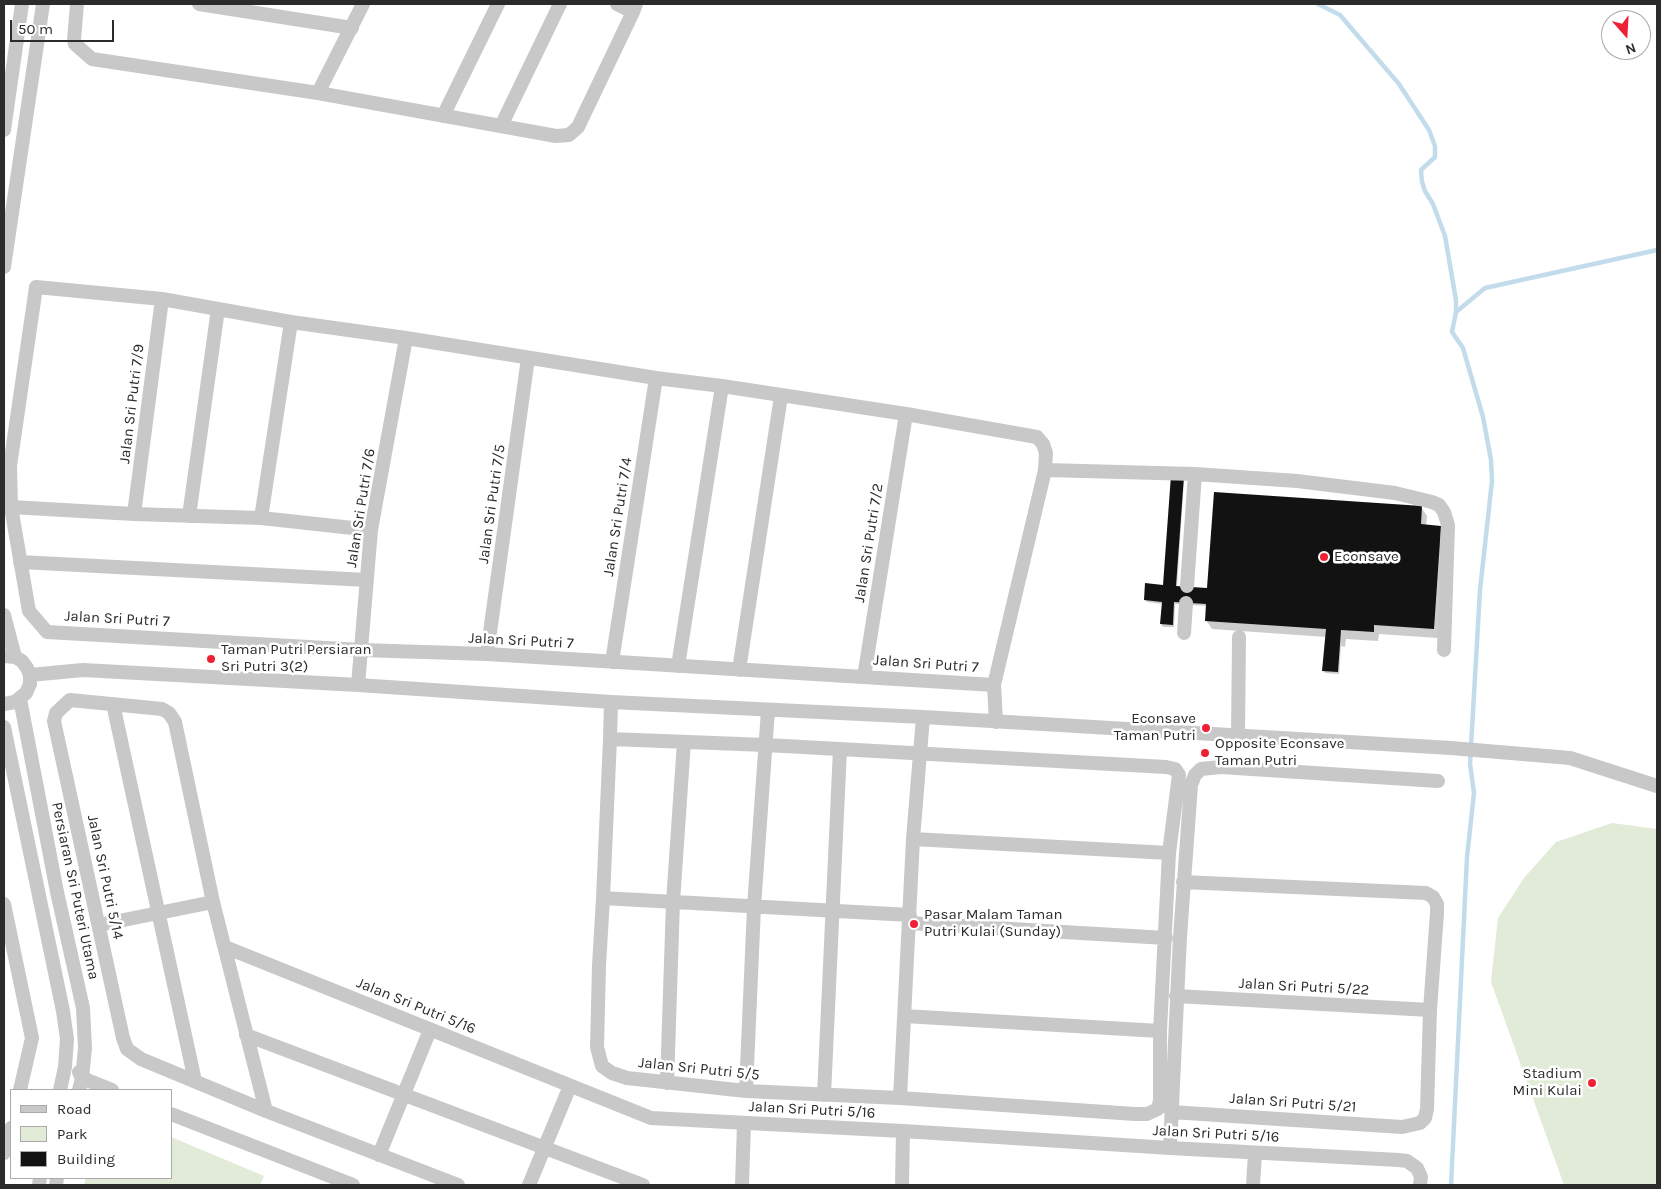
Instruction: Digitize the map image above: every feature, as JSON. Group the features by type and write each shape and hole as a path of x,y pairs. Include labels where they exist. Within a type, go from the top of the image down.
{"street":[{"path":"4,130 22,4"},
{"path":"4,267 44,4"},
{"path":"78,4 74,40 92,58 318,93 556,136 568,136 578,127 635,8 616,4"},
{"path":"199,4 352,28"},
{"path":"318,93 364,4"},
{"path":"443,116 498,4"},
{"path":"501,126 560,4"},
{"path":"367,580 20,562 11,507 10,466 36,286 162,299 291,322 906,414 1037,437 1043,444 1046,453 1045,470 994,685 996,722"},
{"name":"Jalan Sri Putri 7/9","path":"134,514 162,299"},
{"path":"189,516 218,309"},
{"path":"261,518 291,322"},
{"name":"Jalan Sri Putri 7/6","path":"358,685 371,530 406,338"},
{"name":"Jalan Sri Putri 7/5","path":"487,654 528,358"},
{"name":"Jalan Sri Putri 7/4","path":"612,662 656,378"},
{"path":"678,666 722,386"},
{"path":"739,670 781,396"},
{"name":"Jalan Sri Putri 7/2","path":"864,677 906,414"},
{"path":"1045,470 1194,474 1297,481 1395,493 1424,499 1439,505 1444,512 1448,525 1444,650"},
{"path":"1187,586 1194,474"},
{"path":"11,507 134,514 261,518 371,530"},
{"name":"Jalan Sri Putri 7","path":"20,562 29,612 47,632 361,650 487,654 994,685"},
{"path":"1184,633 1186,603"},
{"path":"4,615 9,656 22,661 30,675 30,684 26,693 15,702 4,704"},
{"path":"1238,736 1239,637"},
{"path":"30,675 83,670 358,685 611,702 923,717 1451,748 1570,758 1657,786"},
{"name":"Persiaran Sri Puteri Utama","path":"20,699 57,892 83,1008 85,1048 81,1084"},
{"name":"Jalan Sri Putri 5/14","path":"113,704 70,700 56,712 54,721 123,1038 127,1049 141,1059 194,1081"},
{"name":"Jalan Sri Putri 5/5","path":"611,702 603,898 598,966 597,1047 602,1066 612,1073 628,1078 746,1091 900,1098 1135,1114 1147,1114 1164,1110"},
{"path":"266,1111 213,902 175,722 169,713 162,709 113,704 194,1081 266,1111 458,1185"},
{"path":"746,1091 754,907 768,710"},
{"path":"900,1098 913,839 923,717"},
{"path":"4,728 63,1011 66,1039 65,1067 60,1089"},
{"path":"610,739 920,753 1174,769 1179,776 1169,853 1160,1031 1160,1100 1164,1110 1170,1148"},
{"path":"667,1083 673,902 684,742"},
{"path":"824,1094 840,749"},
{"path":"1164,1110 1176,996 1191,785 1195,775 1202,768 1221,767 1438,781"},
{"path":"913,839 1169,853"},
{"path":"1184,882 1426,893 1433,897 1437,904 1430,1010"},
{"path":"603,898 833,911 910,919 1166,938"},
{"path":"99,925 213,902"},
{"path":"4,904 32,1038 20,1089"},
{"name":"Jalan Sri Putri 5/16","path":"225,947 651,1118 1399,1160 1407,1161 1417,1168 1420,1181"},
{"name":"Jalan Sri Putri 5/22","path":"1176,996 1430,1010"},
{"name":"Jalan Sri Putri 5/21","path":"1164,1110 1402,1127 1413,1126 1425,1118 1427,1109 1430,1010"},
{"path":"904,1016 1160,1031"},
{"path":"379,1155 430,1030"},
{"path":"246,1035 643,1185"},
{"path":"66,1039 81,1084 107,1089"},
{"path":"529,1185 570,1086"},
{"path":"172,1114 348,1184"},
{"path":"742,1185 744,1122"},
{"path":"902,1185 903,1131"},
{"path":"4,1153 10,1133"},
{"path":"1253,1185 1255,1153"}],"green space":[{"name":"Stadium Mini Kulai","path":"1612,823 1657,829 1657,1185 1564,1185 1491,982 1498,918 1524,878 1556,842"},
{"path":"172,1137 264,1176 260,1185 84,1185 86,1179 172,1179"}],"building":[{"name":"Econsave","path":"1171,475 1184,476 1176,586 1207,588 1214,492 1422,506 1421,524 1441,526 1434,629 1374,625 1374,632 1341,630 1338,672 1322,671 1326,629 1205,621 1206,604 1174,602 1173,625 1160,624 1162,602 1144,600 1145,583 1163,585"}],"waterway":[{"path":"1318,4 1340,15 1399,84 1429,130 1435,146 1435,157 1421,170 1422,182 1445,236 1456,300 1452,332 1463,348 1483,417 1491,460 1492,481 1480,590 1470,764 1474,793 1467,857 1451,1185"},
{"path":"1456,312 1485,288 1657,250"}],"place":[{"name":"Econsave","path":"1324,557"},
{"name":"Taman Putri Persiaran Sri Putri 3(2)","path":"211,659"},
{"name":"Econsave Taman Putri","path":"1206,728"},
{"name":"Opposite Econsave Taman Putri","path":"1205,753"},
{"name":"Pasar Malam Taman Putri Kulai (Sunday)","path":"914,924"},
{"name":"Stadium Mini Kulai","path":"1592,1083"}]}
